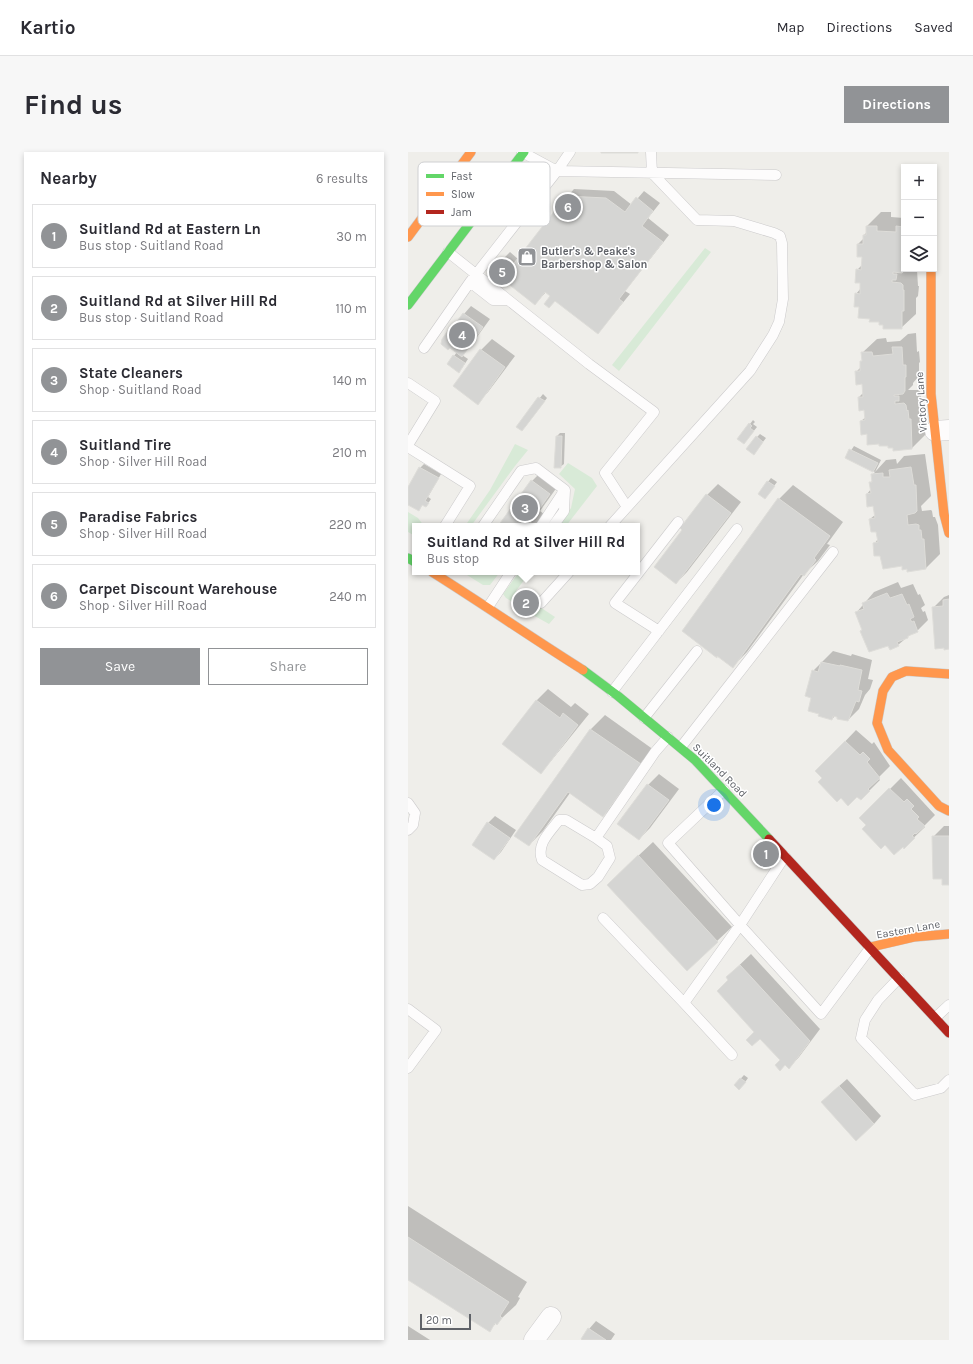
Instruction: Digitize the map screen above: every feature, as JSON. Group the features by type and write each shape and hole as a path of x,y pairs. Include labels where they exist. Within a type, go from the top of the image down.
{"main road":[{"path":"464,162 471,152"},
{"path":"516,162 523,152"},
{"path":"408,237 418,224"},
{"path":"408,305 468,226"},
{"name":"Victory Lane","path":"931,272 931,394 942,431 944,514 949,533"},
{"name":"Suitland Road","path":"447,576 515,627 584,671 696,760 949,1032"},
{"path":"949,674 906,671 892,677 883,691 877,723 888,750 939,806 949,811"},
{"name":"Eastern Lane","path":"870,947 914,937 949,934"}],"street":[{"path":"534,1340 551,1317"}],"lane":[{"path":"523,152 541,162"},
{"path":"550,180 570,152"},
{"path":"613,523 750,371 773,335 779,322 783,299 782,243 780,236 734,221 697,220 652,173 652,152"},
{"path":"550,167 557,171 776,175"},
{"path":"424,348 473,279 514,226"},
{"path":"448,252 473,279 508,300 589,364 654,412 605,473 627,507"},
{"path":"410,387 435,401 408,446 470,486 447,523"},
{"path":"486,523 521,471 536,468 565,490"},
{"path":"543,523 565,490"},
{"path":"555,523 564,511 565,490"},
{"path":"640,571 678,522"},
{"path":"612,692 737,529"},
{"path":"681,748 833,552"},
{"path":"488,607 509,575"},
{"path":"541,603 566,575"},
{"path":"637,575 615,603 659,631"},
{"path":"644,718 697,651"},
{"path":"596,838 655,752 668,737"},
{"path":"724,790 668,843 821,1014 870,947"},
{"path":"408,803 415,813 413,825 408,830"},
{"path":"559,820 566,820 596,838 607,846 610,852 610,858 598,877 590,884 582,885 542,860 539,854 540,846 559,820"},
{"path":"684,1003 740,925 785,856"},
{"path":"603,918 732,1055"},
{"path":"899,978 878,1000 865,1020 861,1038 915,1095 941,1088 949,1080"},
{"path":"936,1018 949,1005"},
{"path":"408,1009 436,1030 408,1068"}],"green space":[{"path":"705,248 711,252 619,371 612,365"},
{"path":"515,444 528,450 473,523 467,523 490,490"},
{"path":"568,463 592,478 597,486 568,523 561,523 571,508 575,489 559,474"},
{"path":"408,512 418,518 422,523 412,523 412,534 408,532"},
{"path":"467,575 498,575 490,585 483,585"},
{"path":"517,575 528,575 516,591 555,617 549,624 533,615 535,612 522,605 520,607 506,598 503,594"}],"building":[{"path":"638,152 638,153 601,153"},
{"path":"566,196 606,198 625,212 636,197 653,211 642,226 663,242 619,299 623,302 598,334 555,301 549,308 544,304 550,296 545,292 535,305 492,271 502,259 511,267 543,226 550,226 550,217"},
{"path":"866,226 877,226 877,231 896,232 896,226 901,227 901,272 903,272 902,273 893,272 893,274 897,274 896,280 892,280 892,282 901,283 903,285 904,311 902,311 902,329 883,329 883,325 879,325 879,322 869,322 870,319 858,318 859,307 854,307 855,293 860,294 860,283 855,283 856,269 861,270 862,257 857,257 857,244 863,244 863,235 866,235"},
{"path":"463,313 483,327 462,357 450,348 448,350 441,344 442,339 449,329 451,330"},
{"path":"892,347 902,347 903,365 906,365 905,391 903,394 894,396 899,396 899,401 895,401 895,404 904,403 907,411 908,410 909,419 911,419 912,449 893,451 893,448 888,448 888,446 879,446 879,444 867,445 867,434 861,435 860,421 865,420 864,410 859,411 858,397 863,397 862,384 856,385 855,371 860,371 860,361 862,361 861,352 872,352 873,356 893,354"},
{"path":"480,349 505,367 478,405 453,386"},
{"path":"453,355 465,363 459,373 447,364"},
{"path":"538,397 545,401 522,431 516,427"},
{"path":"749,423 752,426 750,428 754,431 744,444 737,439"},
{"path":"556,436 562,436 561,468 554,468"},
{"path":"756,436 763,442 754,455 746,449"},
{"path":"849,449 878,463 873,472 845,458"},
{"path":"419,467 439,478 425,501 429,503 426,507 422,505 419,511 408,505 408,487"},
{"path":"911,467 914,485 916,485 917,511 907,515 908,525 919,525 922,539 924,539 926,569 907,572 907,569 902,570 902,566 883,569 880,556 874,556 873,543 878,542 876,532 871,532 869,519 875,518 873,506 867,507 866,494 871,493 869,482 872,482 871,474 883,473 883,477 890,477 889,470"},
{"path":"531,480 550,494 530,522 531,523 500,523"},
{"path":"767,481 775,486 765,499 758,494"},
{"path":"706,494 731,513 676,584 654,567 682,530 680,528"},
{"path":"778,498 830,536 814,558 816,560 804,576 801,574 733,668 717,656 717,658 682,631"},
{"path":"887,593 890,598 902,594 907,605 909,604 914,617 910,619 912,622 914,621 918,632 897,642 899,646 890,650 888,646 869,652 860,631 862,630 855,612 864,609 862,603"},
{"path":"949,599 949,649 935,649 932,607 943,606 943,600"},
{"path":"821,662 862,670 858,690 862,691 859,702 856,701 848,721 837,719 837,717 833,716 832,720 808,711 811,698 805,696 812,670 818,672"},
{"path":"536,700 560,718 563,713 578,725 541,774 502,744"},
{"path":"590,729 641,764 603,817 568,792 529,846 514,836"},
{"path":"845,741 860,755 863,752 870,759 867,762 880,778 868,789 870,791 861,800 857,797 848,806 841,798 837,802 818,782 822,778 815,771"},
{"path":"647,784 669,800 639,840 617,824"},
{"path":"889,788 904,802 907,799 914,806 911,809 919,817 917,819 925,826 912,836 915,838 904,849 903,847 894,855 885,845 881,849 862,829 866,825 859,818"},
{"path":"487,822 510,838 494,860 472,845"},
{"path":"932,836 949,836 949,885 942,885 942,879 933,879"},
{"path":"638,855 718,942 687,971 607,885"},
{"path":"740,965 810,1041 789,1069 785,1065 780,1071 775,1065 780,1060 760,1039 752,1046 746,1040 754,1032 717,991 728,980 726,977"},
{"path":"740,1078 746,1082 739,1090 734,1085"},
{"path":"839,1086 874,1124 856,1141 821,1102"},
{"path":"408,1237 509,1302 500,1316 502,1318 497,1325 495,1323 490,1332 408,1280"},
{"path":"588,1328 606,1340 582,1340 581,1339"}],"traffic: fast":[{"path":"516,162 524,152"},
{"path":"408,305 468,226"},
{"path":"408,558 412,560"},
{"path":"583,670 618,696 695,760 769,839"}],"traffic: slow":[{"path":"464,162 471,152"},
{"path":"408,237 418,224"},
{"path":"931,272 931,394 944,514 949,533"},
{"path":"437,575 583,670"},
{"path":"949,674 906,671 892,677 883,691 877,723 888,750 939,806 949,811"},
{"path":"871,947 914,937 949,934"}],"traffic: jam":[{"path":"769,839 949,1033"}],"place":[{"name":"Carpet Discount Warehouse","path":"568,207"},
{"name":"Butler's & Peake's Barbershop & Salon","path":"527,257"},
{"name":"Paradise Fabrics","path":"502,272"},
{"name":"Suitland Tire","path":"462,335"},
{"name":"State Cleaners","path":"525,508"},
{"name":"Suitland Rd at Silver Hill Rd","path":"526,603"},
{"name":"Suitland Rd at Eastern Ln","path":"766,854"}]}
